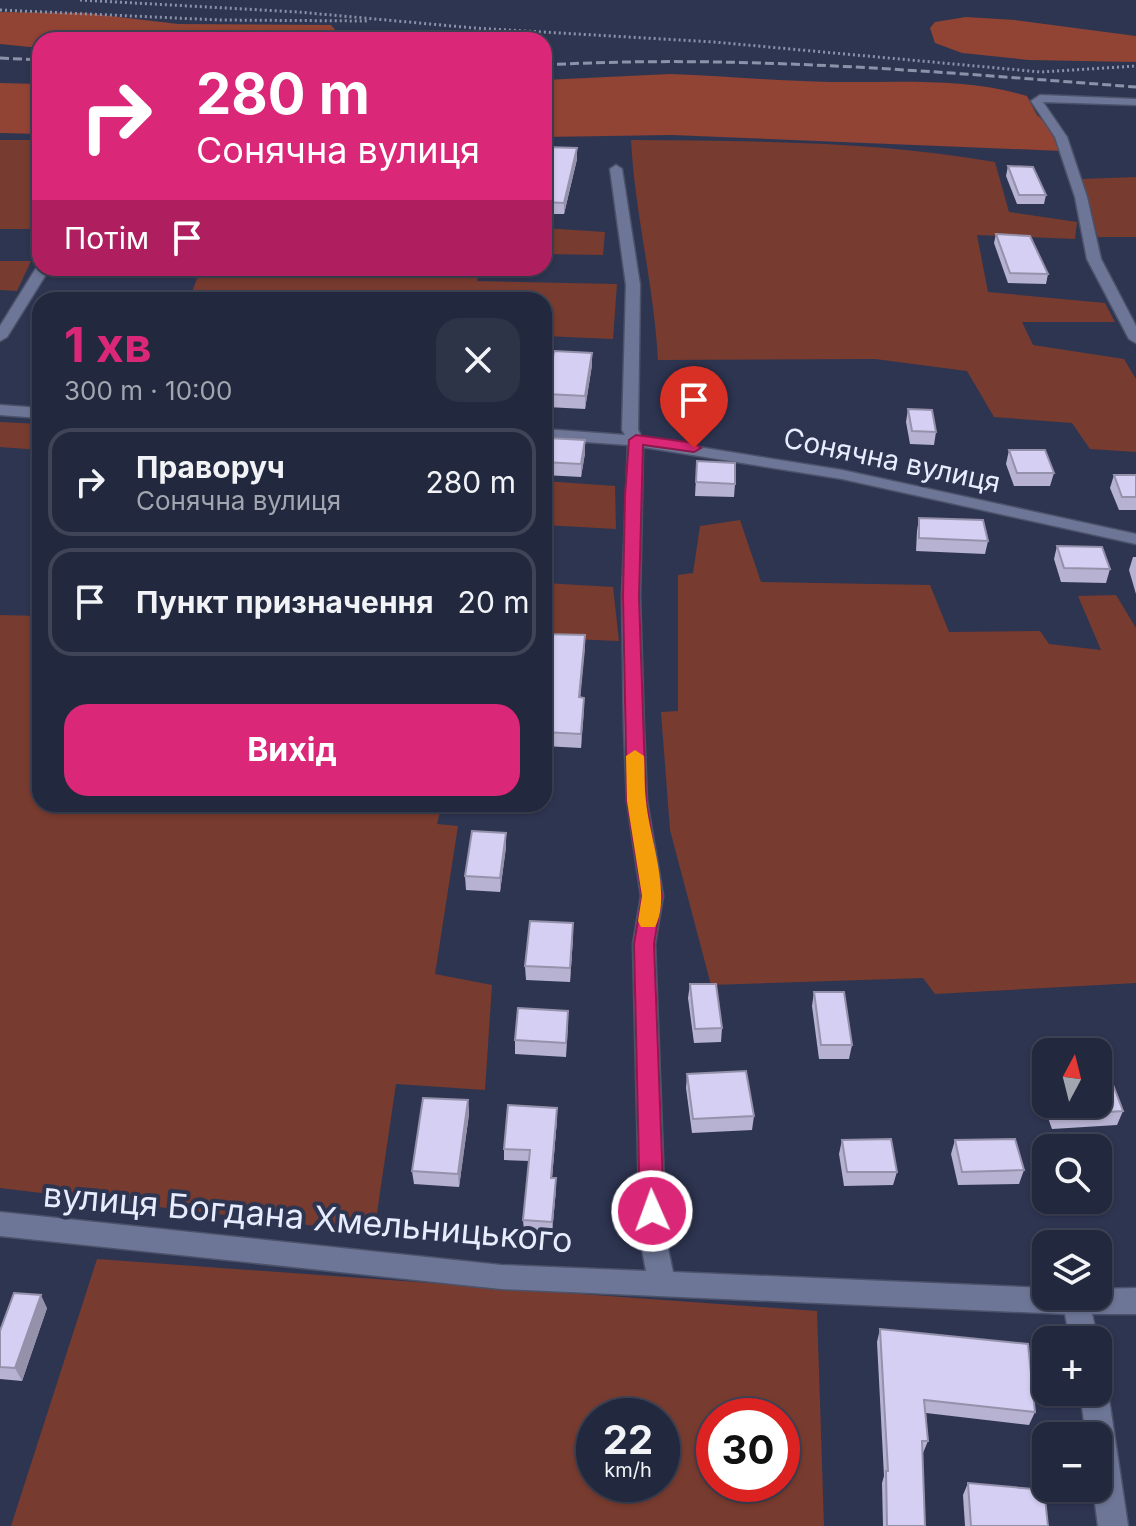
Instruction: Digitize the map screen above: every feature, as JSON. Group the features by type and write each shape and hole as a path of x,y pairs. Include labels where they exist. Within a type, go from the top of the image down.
{"street":[{"path":"1136,102 1044,97 1037,101 1061,137 1081,197 1094,259 1136,339"},
{"path":"616,169 633,285 630,430 636,440 631,583 634,729 637,801 652,896 644,944 646,1067 653,1239 661,1282"},
{"path":"0,337 38,276"},
{"path":"0,410 32,412"},
{"name":"Сонячна вулиця","path":"552,435 636,440 802,466 1136,539"},
{"name":"вулиця Богдана Хмельницького","path":"0,1224 501,1277 1032,1300"},
{"name":"вулиця Богдана Хмельницького","path":"1112,1301 1136,1301"},
{"path":"1096,1406 1113,1526"}],"path":[{"path":"80,0 746,44 1041,72 1136,66"},
{"path":"0,10 220,20 393,21"}],"shaded area":[{"path":"0,12 85,13 178,24 331,25 337,32 32,32 32,47 0,44"},
{"path":"966,17 1015,20 1136,36 1136,62 1029,60 962,53 935,43 930,28 935,22"},
{"path":"670,74 979,86 1027,96 1037,115 1061,137 1062,151 671,135 552,137 552,80"},
{"path":"0,83 32,84 32,134 0,133"},
{"path":"0,140 32,140 32,229 0,229"},
{"path":"631,140 859,146 995,162 1009,212 1077,222 1075,239 977,235 988,292 1105,303 1115,322 1022,322 1033,345 1124,359 1136,379 1136,452 1090,449 1072,423 994,417 967,371 875,359 658,360"},
{"path":"1136,177 1136,237 1098,237 1081,179"},
{"path":"552,229 605,232 603,255 552,254"},
{"path":"0,261 31,261 17,291 0,290"},
{"path":"198,276 478,276 477,281 617,284 613,339 552,336 552,292 192,292"},
{"path":"0,422 32,424 32,449 0,447"},
{"path":"552,482 615,486 616,529 552,525"},
{"path":"740,520 761,582 930,585 949,632 1040,631 1049,644 1101,650 1078,596 1116,595 1136,628 1136,983 935,994 923,978 711,985 670,830 661,712 678,711 678,575 693,573 700,526"},
{"path":"552,583 613,587 619,641 552,638"},
{"path":"0,615 32,616 32,812 440,812 437,824 458,826 435,974 492,985 485,1090 396,1084 374,1233 0,1188"},
{"path":"97,1259 817,1311 824,1526 11,1526"}],"building":[{"path":"552,147 577,148 564,203 552,202"},
{"path":"1008,166 1033,167 1046,195 1019,195"},
{"path":"996,234 1030,236 1048,274 1010,273"},
{"path":"554,351 592,353 585,396 552,394"},
{"path":"908,409 932,410 936,432 912,431"},
{"path":"552,438 585,440 581,464 552,462"},
{"path":"1009,450 1045,450 1054,473 1017,473"},
{"path":"697,461 735,463 735,484 696,482"},
{"path":"1114,475 1136,475 1136,497 1122,497"},
{"path":"919,518 983,520 988,541 919,538"},
{"path":"1057,546 1102,547 1110,569 1064,568"},
{"path":"552,634 585,635 579,697 584,698 581,734 552,732"},
{"path":"472,831 506,833 500,878 465,876"},
{"path":"530,921 573,923 570,968 525,966"},
{"path":"690,984 716,984 722,1028 695,1029"},
{"path":"814,992 844,992 852,1045 821,1045"},
{"path":"518,1008 568,1011 566,1043 515,1040"},
{"path":"746,1071 754,1116 693,1119 687,1074"},
{"path":"1112,1082 1123,1111 1112,1112"},
{"path":"423,1098 468,1100 458,1174 412,1171"},
{"path":"508,1105 557,1108 551,1178 556,1178 552,1222 523,1220 530,1150 504,1149"},
{"path":"891,1139 897,1172 847,1172 842,1140"},
{"path":"1015,1139 1024,1170 962,1172 955,1140"},
{"path":"14,1293 41,1295 15,1368 0,1367 0,1331"},
{"path":"880,1329 1028,1344 1035,1412 924,1400 928,1441 922,1441 925,1526 887,1526 888,1471"},
{"path":"968,1483 1032,1489 1032,1502 1045,1502 1048,1526 971,1526"}],"railway":[{"path":"0,58 32,60"},
{"path":"552,65 766,63 1136,87"}],"slow traffic":[{"path":"635,756 637,801 652,896 648,921"}],"route":[{"path":"652,1211 644,944 652,896 637,801 631,597 632,495 636,440 694,448"}]}
